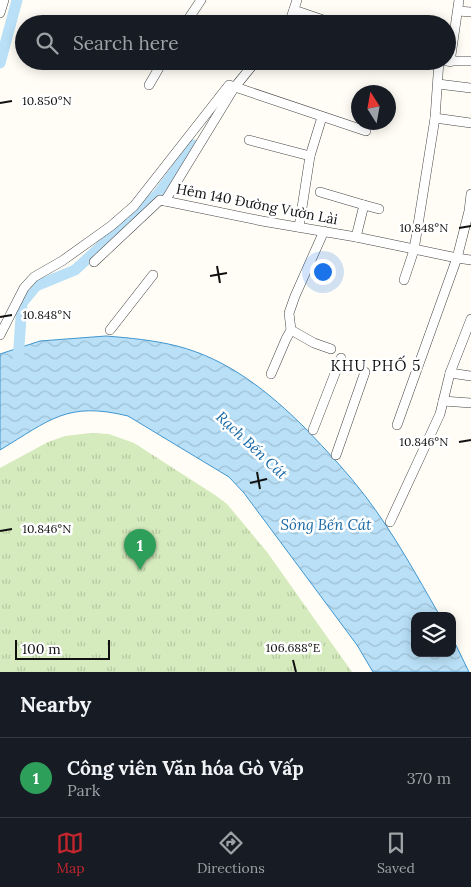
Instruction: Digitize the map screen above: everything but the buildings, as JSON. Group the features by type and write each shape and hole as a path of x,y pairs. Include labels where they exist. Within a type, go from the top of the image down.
{"street":[{"path":"0,13 4,0"},
{"path":"190,15 201,0"},
{"path":"292,15 297,0"},
{"path":"456,21 459,0"},
{"path":"294,10 309,15"},
{"path":"458,11 471,12"},
{"path":"456,62 471,61"},
{"path":"149,85 157,70"},
{"path":"234,88 249,70"},
{"path":"404,280 414,250 435,118 439,70"},
{"path":"438,84 471,88"},
{"path":"0,335 24,288 29,282 103,232 134,206 229,85 366,131"},
{"name":"Hẻm 140 Đường Vườn Lài","path":"234,88 165,201 471,260"},
{"path":"299,227 310,156 322,116"},
{"path":"435,118 471,123"},
{"path":"249,140 310,156"},
{"path":"320,192 379,209"},
{"path":"397,425 457,258 469,212 471,194"},
{"path":"94,262 160,200 165,201"},
{"path":"356,237 364,205"},
{"path":"271,374 291,330 289,313 295,296 324,231"},
{"path":"110,330 153,275"},
{"path":"390,522 440,414 450,373 468,334 471,319"},
{"path":"291,330 314,343 330,349"},
{"path":"313,430 341,358"},
{"path":"336,455 365,372"},
{"path":"450,373 471,376"},
{"path":"443,401 471,403"}],"green space":[{"path":"91,433 109,434 134,443 227,504 267,552 352,672 0,672 0,468 48,442 65,436"}],"water":[{"name":"Sông Bến Cát","path":"106,336 168,344 213,359 247,378 292,415 337,462 366,497 396,540 438,612 411,612 411,657 456,657 456,645 469,672 373,672 357,645 244,493 229,477 128,416 107,412 74,412 46,422 0,450 0,354 40,341"}],"waterway":[{"path":"0,63 17,0"},
{"path":"18,361 22,303 36,286 75,270 158,194 194,145"}],"place":[{"name":"Công viên Văn hóa Gò Vấp","path":"140,570"}],"district":[{"name":"KHU PHỐ 5","path":"376,365"}],"water label":[{"name":"Rạch Bến Cát","path":"252,445"}]}
